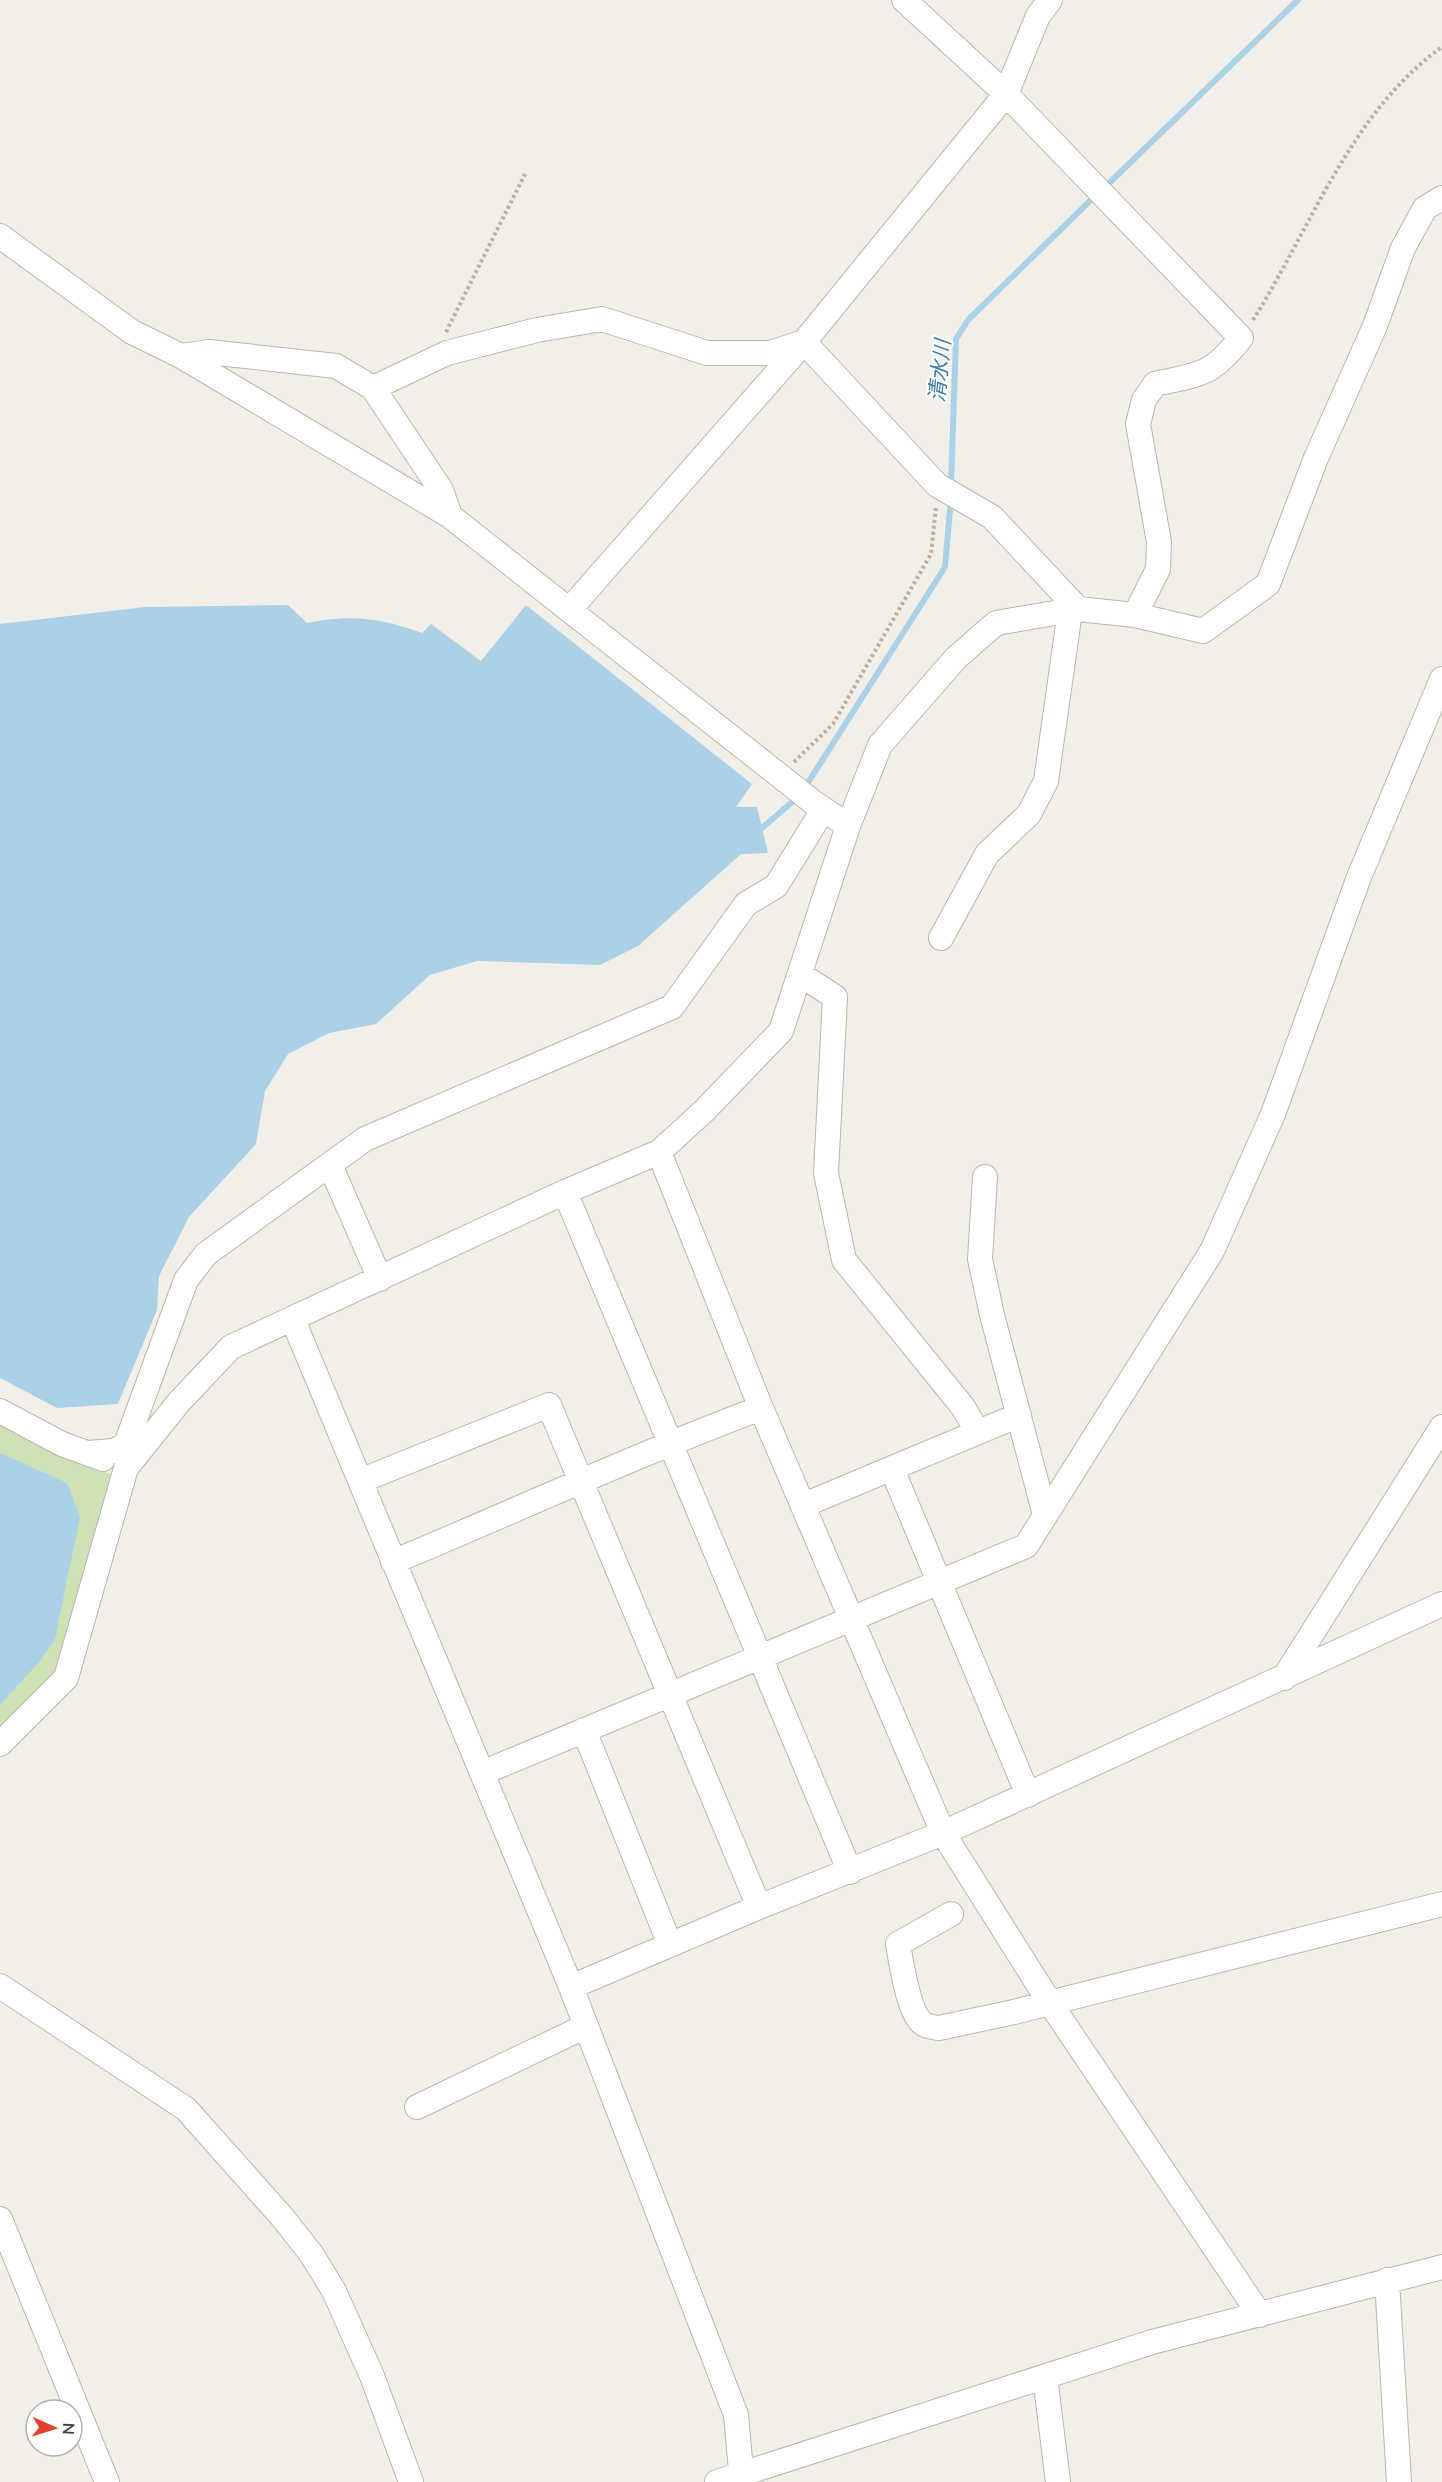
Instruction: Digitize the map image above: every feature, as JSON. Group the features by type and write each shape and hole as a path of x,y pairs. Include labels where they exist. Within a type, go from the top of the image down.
{"street":[{"path":"904,0 1006,94 1241,339 1221,363 1200,374 1155,384 1144,400 1138,424 1159,542 1158,569 1135,615"},
{"path":"570,609 804,342 1006,94 1038,16 1050,0"},
{"path":"0,1744 66,1678 126,1468 179,1402 231,1347 566,1192 659,1152 704,1111 781,1031 848,826 880,745 956,658 996,623 1074,610 1135,615 1203,631 1268,584 1316,458 1375,326 1403,248 1425,208 1442,198"},
{"path":"0,236 132,332 181,356 450,516 818,806 848,826"},
{"path":"373,388 447,353 537,330 602,319 707,353 770,353 804,342"},
{"path":"804,342 945,490 992,518 1074,610"},
{"path":"181,356 209,352 336,366 373,388 441,490 450,516"},
{"path":"941,938 987,854 1029,814 1046,781 1074,610"},
{"path":"482,1773 670,1693 850,1621 938,1580 1026,1546 1212,1251 1273,1114 1359,877 1442,679"},
{"path":"88,1453 114,1451 126,1444 186,1280 206,1254 365,1139 672,1007 746,904 776,886 818,806"},
{"path":"801,975 835,997 826,1173 844,1260 963,1407 977,1431"},
{"path":"659,1152 761,1408 804,1505 850,1621 943,1833 1050,2003 1260,2315"},
{"path":"330,1165 380,1279"},
{"path":"985,1177 980,1259 992,1315 1045,1515"},
{"path":"566,1192 850,1872"},
{"path":"293,1320 572,1987 736,2415 742,2478"},
{"path":"360,1481 549,1405 759,1907"},
{"path":"393,1562 581,1483 671,1442 761,1408"},
{"path":"0,1410 62,1444 126,1468"},
{"path":"804,1505 977,1431 1019,1416"},
{"path":"1284,1678 1442,1427"},
{"path":"892,1469 1028,1794"},
{"path":"572,1987 759,1907 943,1833 1442,1604"},
{"path":"584,1730 670,1945"},
{"path":"951,1914 898,1944 914,2009 920,2021 928,2027 939,2028 1050,2003 1442,1904"},
{"path":"0,1986 186,2109 283,2218 312,2255 334,2291 372,2376 411,2482"},
{"path":"417,2106 586,2026"},
{"path":"0,2219 107,2482"},
{"path":"717,2482 742,2478 1152,2342 1442,2267"},
{"path":"1387,2280 1399,2482"},
{"path":"1045,2377 1058,2482"}],"path":[{"path":"1241,339 1355,140 1419,64 1442,47"},
{"path":"447,353 443,339 525,174"},
{"path":"781,777 833,724 931,554 945,490"}],"green space":[{"path":"0,1421 112,1475 66,1663 0,1736"}],"water":[{"path":"288,605 307,623 352,618 366,619 422,633 431,624 481,661 526,605 752,784 736,807 757,807 768,853 741,854 638,946 600,965 477,961 430,975 376,1024 329,1033 288,1054 265,1091 256,1144 189,1217 159,1276 157,1310 118,1404 57,1408 0,1378 0,624 145,607"},
{"path":"0,1453 67,1483 80,1517 55,1639 40,1661 0,1705"}],"waterway":[{"name":"清水川","path":"1103,189 1298,0"},
{"name":"清水川","path":"951,485 956,339 968,320 1095,196"},
{"name":"清水川","path":"804,789 945,567 951,499"},
{"name":"清水川","path":"762,828 798,797"}]}
